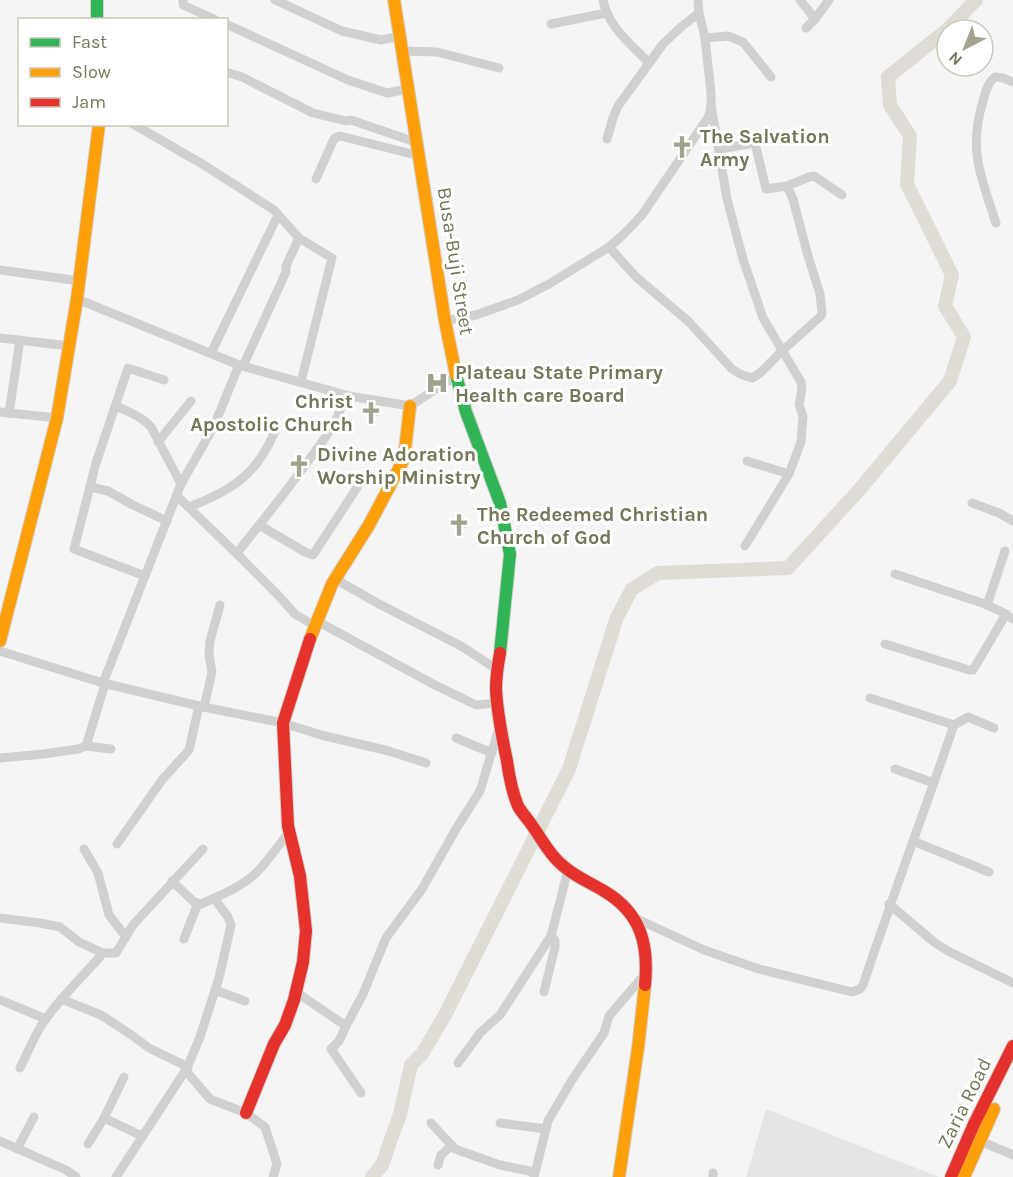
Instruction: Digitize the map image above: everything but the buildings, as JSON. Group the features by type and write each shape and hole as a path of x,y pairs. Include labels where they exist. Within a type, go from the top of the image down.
{"main road":[{"path":"97,0 98,18"},
{"name":"Busa-Buji Street","path":"394,0 445,321 456,376 466,412 500,502 508,539 510,554 498,670 497,703 509,774 518,806 559,864 617,899 633,917"},
{"path":"0,641 57,418 80,281 99,126"},
{"path":"246,1113 274,1044 285,1025 296,992 303,962 306,931 300,876 288,826 283,723 316,624 335,579 369,525 404,459 410,406"},
{"path":"619,1177 646,973 645,945 633,917"},
{"name":"Zaria Road","path":"951,1177 974,1124 1013,1046"},
{"path":"964,1177 1013,1071"}],"street":[{"path":"183,0 183,5 212,18"},
{"path":"275,0 342,31 381,40 400,36"},
{"path":"603,0 610,20 649,63"},
{"path":"698,0 705,38 711,105 728,199 743,259 763,318 801,382 802,389 799,405 802,416 801,442 789,474 745,546"},
{"path":"800,0 815,20"},
{"path":"806,28 815,20 829,0"},
{"path":"551,24 606,13"},
{"path":"607,139 618,106 649,63 673,34 699,13"},
{"path":"228,25 348,80 387,93 409,89"},
{"path":"705,38 728,36 743,42 771,77"},
{"path":"403,51 437,52 499,68"},
{"path":"228,73 242,77 313,112 345,121 351,120 419,149"},
{"path":"996,223 976,159 976,135 979,115 989,83 995,77 1013,82"},
{"path":"445,321 483,314 518,300 609,247 642,215 706,121 711,105"},
{"path":"136,126 204,165 274,210 299,238 332,258 301,382"},
{"path":"316,179 333,141 340,136 419,149"},
{"path":"719,149 755,143 766,189 787,186 814,176 842,195"},
{"path":"609,247 636,277 688,321 732,369 752,378 759,374 822,313 820,294 793,199 787,186"},
{"path":"211,353 278,215"},
{"path":"86,746 104,683 181,484 214,426 286,272 286,266 299,238"},
{"path":"0,270 80,281"},
{"path":"77,299 241,365 344,395 410,406 456,376"},
{"path":"0,338 70,346"},
{"path":"20,340 5,412 57,418"},
{"path":"145,576 74,549 96,463 128,368 164,380"},
{"path":"237,553 299,474 333,425 343,404 344,395"},
{"path":"158,442 190,401"},
{"path":"116,406 135,414 151,428 181,484"},
{"path":"189,507 215,496 246,474 258,462 277,427"},
{"path":"747,461 789,474"},
{"path":"259,525 313,555 357,486"},
{"path":"90,487 108,491 167,521"},
{"path":"177,496 237,553 295,614 476,705 497,703"},
{"path":"972,503 1013,521"},
{"path":"987,605 1005,551"},
{"path":"885,644 973,670 1009,617 987,605 895,574"},
{"path":"335,579 461,646 498,670"},
{"path":"117,844 162,780 189,750 212,672 209,656 210,641 220,605"},
{"path":"0,651 104,683 202,707 283,723 426,763"},
{"path":"870,698 954,725"},
{"path":"633,917 704,950 759,969 852,992 860,989 954,725 968,717 994,728"},
{"path":"361,1093 332,1049 339,1041 363,994 386,938 422,889 480,790 500,725"},
{"path":"456,738 492,753"},
{"path":"0,758 44,754 86,746 111,749"},
{"path":"895,769 934,783"},
{"path":"172,881 194,902 201,904 248,880 259,870 289,832"},
{"path":"913,841 988,872"},
{"path":"84,849 98,873 109,915 126,937"},
{"path":"0,918 40,922 60,927 79,942 103,953 116,953 133,925 203,849"},
{"path":"459,1063 480,1033 500,1015 551,936 567,870"},
{"path":"116,1177 187,1069 200,1037 215,990 231,925 214,898"},
{"path":"184,939 198,903"},
{"path":"890,904 934,942 948,951 1013,983"},
{"path":"544,992 555,947 555,940 551,936"},
{"path":"20,1068 46,1019 103,953"},
{"path":"431,1123 455,1149 534,1174 548,1121 604,1033 609,1016 646,973"},
{"path":"215,990 245,1001"},
{"path":"296,992 346,1026"},
{"path":"61,999 101,1015 149,1048 187,1069 210,1099 246,1113 265,1127 277,1164 273,1177"},
{"path":"0,1000 46,1019"},
{"path":"88,1144 124,1077"},
{"path":"17,1149 34,1117"},
{"path":"104,1118 142,1136"},
{"path":"500,1123 546,1129"},
{"path":"0,1141 66,1170 76,1177"},
{"path":"980,1141 1013,1155"},
{"path":"438,1165 441,1155 452,1145"}],"shaded area":[{"path":"766,1109 939,1177 746,1177"}],"waterway":[{"path":"372,1177 382,1165 400,1114 411,1065 422,1054 446,1013 569,769 617,617 632,589 658,573 788,568 860,489 950,381 964,337 945,306 952,275 907,184 910,136 890,105 888,77 948,29 976,0"}],"traffic: fast":[{"path":"97,0 97,18"},
{"path":"456,375 466,412 500,503 510,554 500,653"}],"traffic: slow":[{"path":"394,0 445,321 456,375"},
{"path":"0,641 57,418 77,299 99,126"},
{"path":"310,639 332,584 369,525 404,459 410,406"},
{"path":"619,1177 645,985"},
{"path":"964,1177 994,1109"}],"traffic: jam":[{"path":"246,1113 274,1044 285,1025 303,962 306,931 300,876 288,826 283,723 310,639"},
{"path":"500,653 496,684 497,707 510,778 518,806 560,863 604,891 627,909 644,943 645,985"},
{"path":"951,1177 974,1124 1013,1046"}],"place":[{"name":"The Salvation Army","path":"682,147"},
{"name":"Plateau State Primary Health care Board","path":"437,383"},
{"name":"Christ Apostolic Church","path":"371,413"},
{"name":"Divine Adoration Worship Ministry","path":"299,466"},
{"name":"The Redeemed Christian Church of God","path":"459,525"}]}
